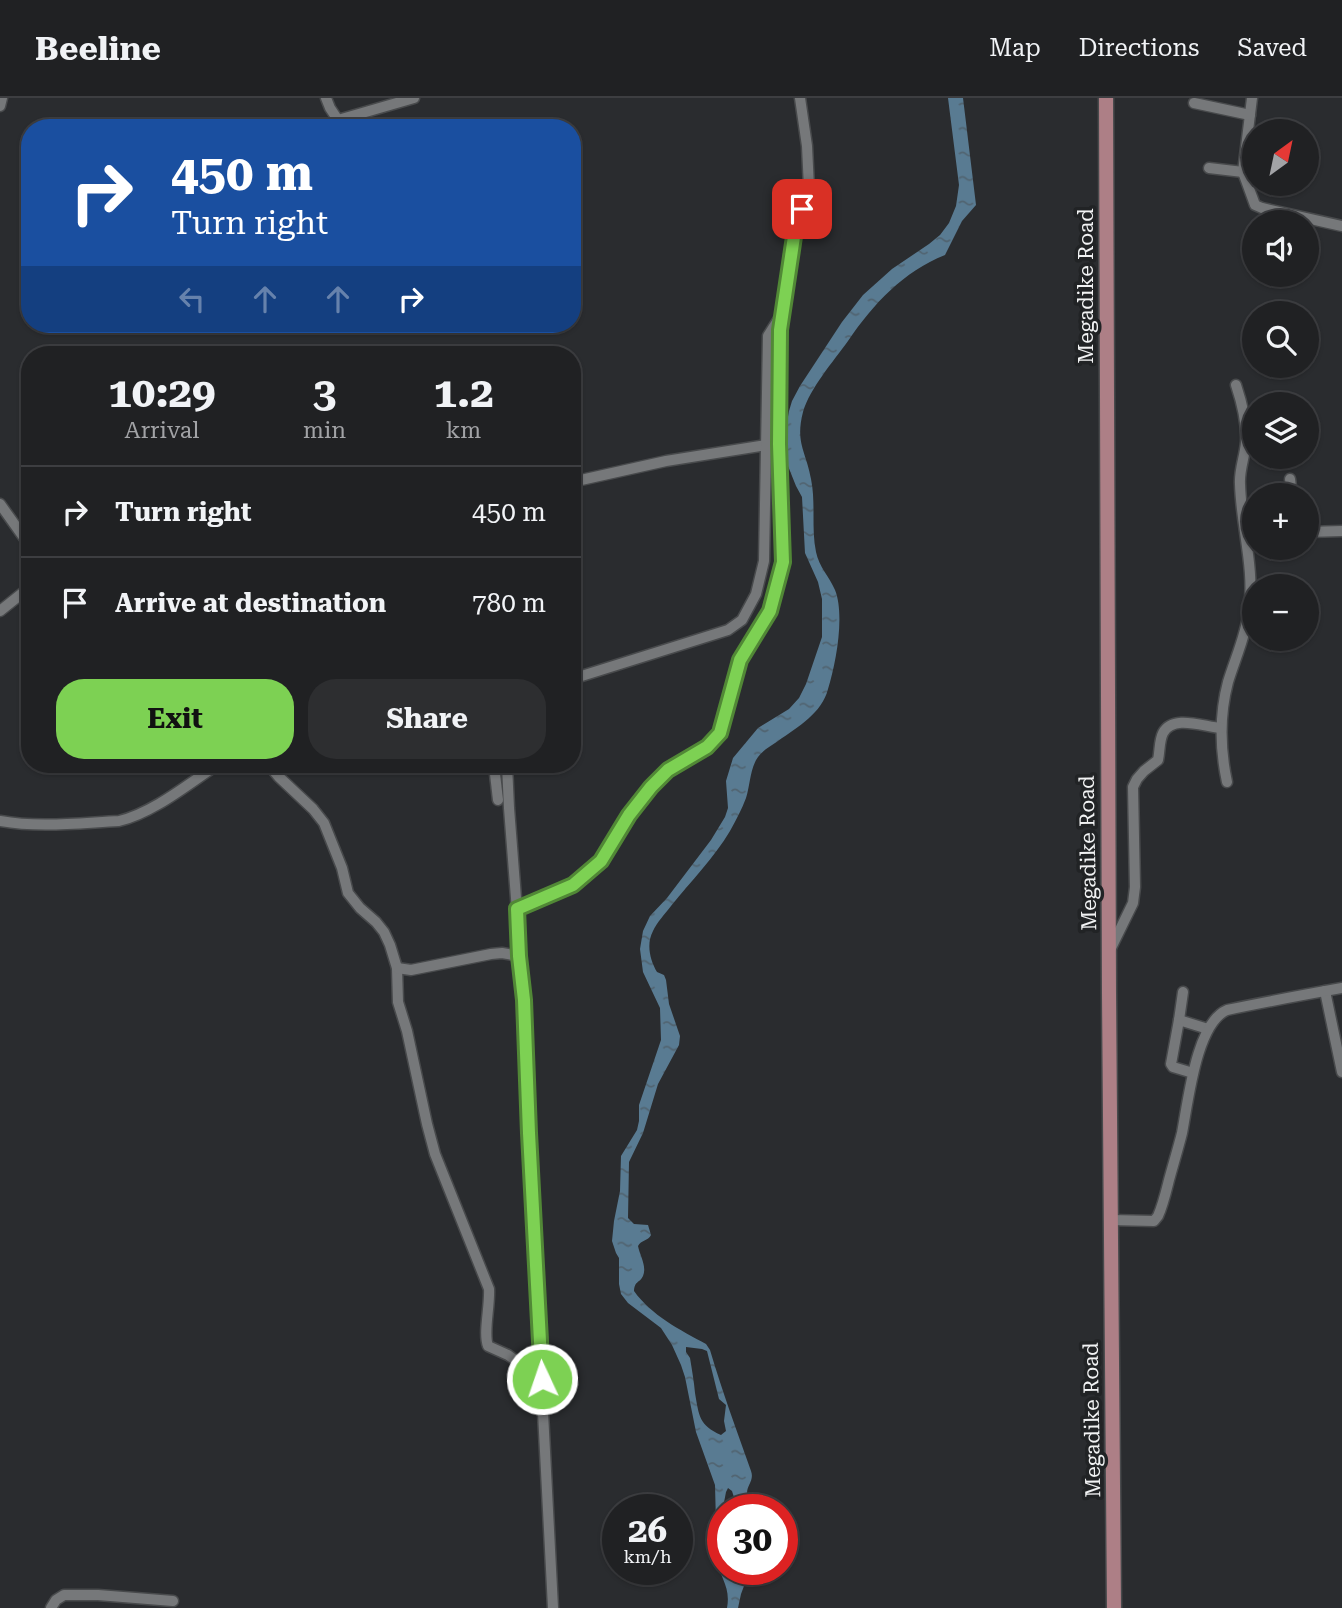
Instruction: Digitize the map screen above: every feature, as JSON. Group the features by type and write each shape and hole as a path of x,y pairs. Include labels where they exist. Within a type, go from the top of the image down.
{"main road":[{"name":"Megadike Road","path":"1106,98 1109,618 1107,705 1114,1608"}],"street":[{"path":"0,106 2,98"},
{"path":"326,98 337,119"},
{"path":"341,119 414,98"},
{"path":"517,909 573,885 601,861 629,815 651,787 668,770 707,747 720,733 740,660 770,611 783,562 779,444 780,330 795,230 809,188 807,146 800,98"},
{"path":"1250,119 1252,98"},
{"path":"1194,103 1250,115"},
{"path":"1209,168 1242,172"},
{"path":"1251,196 1258,207 1342,226"},
{"path":"581,676 697,641 727,630 742,620 756,594 764,561 768,336 782,313"},
{"path":"1227,782 1221,728 1228,684 1249,611 1251,578 1240,483 1246,430 1236,384"},
{"path":"581,480 666,461 766,445"},
{"path":"1290,479 1290,483"},
{"path":"0,504 21,533"},
{"path":"1319,532 1342,531"},
{"path":"0,611 21,594"},
{"path":"1110,950 1130,911 1134,895 1135,782 1157,760 1162,737 1170,725 1187,722 1221,728"},
{"path":"0,821 19,825 48,825 119,821 148,809 204,773"},
{"path":"276,773 324,823 342,868 348,893 376,922 390,945 397,968 398,1002 435,1154 489,1289 490,1303 485,1338 488,1346 508,1355 542,1379"},
{"path":"507,773 524,1000 554,1608"},
{"path":"495,774 498,800"},
{"path":"397,968 411,970 491,954 519,956"},
{"path":"1111,1220 1154,1221 1158,1216 1181,1135 1193,1073 1208,1029 1215,1018 1227,1010 1342,988"},
{"path":"1325,991 1342,1072"},
{"path":"1183,992 1171,1064 1193,1073"},
{"path":"1179,1020 1208,1029"},
{"path":"51,1608 56,1600 64,1595 173,1601"}],"water":[{"path":"948,98 963,98 976,205 962,221 945,255 916,270 890,290 868,314 816,385 803,412 800,432 812,488 816,552 835,590 839,612 834,666 825,698 808,719 765,750 755,761 746,798 730,831 710,860 659,921 650,941 652,962 657,972 664,975 666,980 669,1004 680,1036 679,1045 658,1084 643,1133 629,1162 628,1218 634,1224 648,1225 651,1235 638,1246 644,1272 634,1291 657,1315 706,1344 710,1350 752,1478 747,1494 733,1494 728,1488 726,1494 715,1494 715,1485 696,1432 681,1365 661,1328 628,1303 621,1294 619,1258 612,1241 620,1191 621,1156 637,1130 639,1105 661,1040 660,1008 643,972 640,949 643,931 650,916 711,840 725,817 728,808 726,781 733,758 758,728 789,709 799,698 822,637 822,599 818,582 805,553 802,497 782,451 792,401 842,322 863,295 892,269 940,235 956,206 959,185","holes":["686,1347 707,1351 719,1399 726,1405 726,1431 721,1435 701,1419"]},
{"path":"725,1585 744,1585 738,1608 727,1608"}],"route":[{"path":"542,1379 524,1000 517,909 573,885 601,861 629,815 651,787 668,770 707,747 720,733 740,660 770,611 783,562 779,444 780,330 795,230 802,209"}]}
